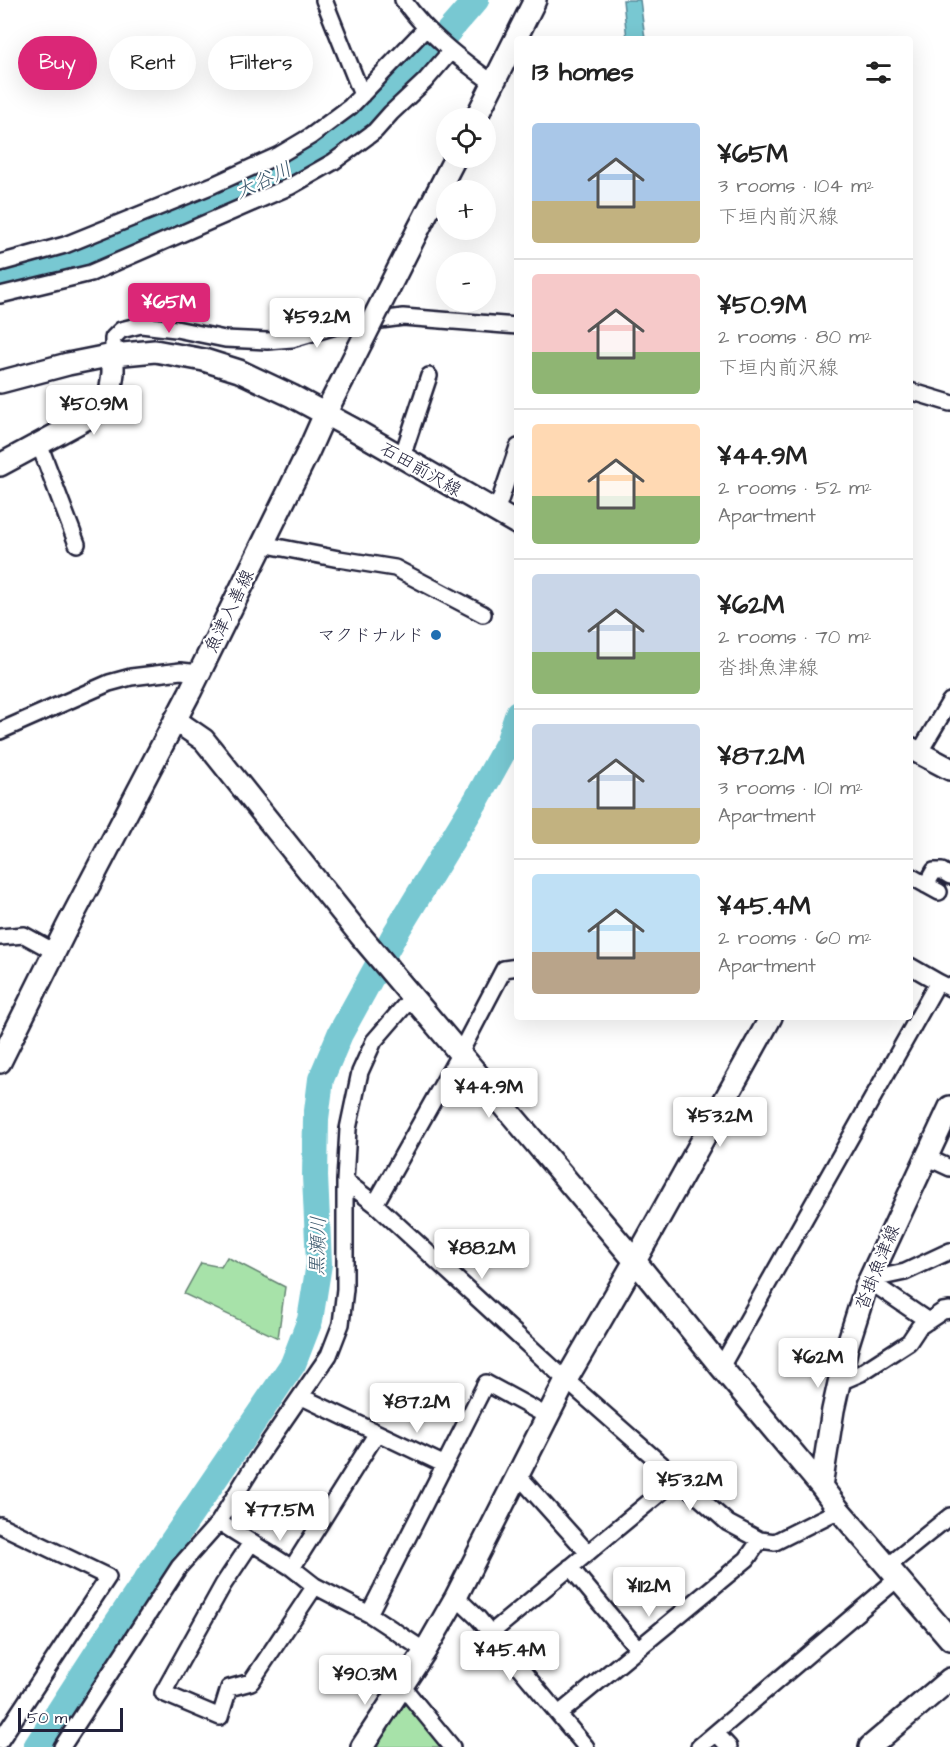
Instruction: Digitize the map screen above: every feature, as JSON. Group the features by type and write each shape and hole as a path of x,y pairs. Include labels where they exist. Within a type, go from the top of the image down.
{"main road":[{"path":"517,36 535,0"},
{"path":"481,108 514,43"},
{"name":"魚津入善線","path":"1,1056 199,673 325,414 450,168"},
{"name":"石田前沢線","path":"0,381 68,363 113,355 155,351 204,360 239,371 292,396 514,522"},
{"path":"0,465 91,416 110,394 113,355"},
{"path":"175,720 204,740 360,935 635,1261 839,1510 950,1639"},
{"path":"913,756 950,769"},
{"path":"362,1747 456,1597 566,1380 769,1020"},
{"name":"沓掛魚津線","path":"820,1486 847,1347 868,1280 950,1107"},
{"path":"870,1747 950,1679"}],"street":[{"path":"324,0 362,95"},
{"path":"403,0 425,29 450,52 494,84"},
{"path":"0,263 65,245 213,185 279,155 351,107 425,29"},
{"path":"0,295 91,273 291,186 333,162 375,131 425,81 450,52"},
{"path":"113,355 113,338 122,330 141,326 176,329 225,339 267,341 292,339 336,326 403,317 514,326"},
{"path":"402,457 429,376"},
{"path":"913,392 950,403"},
{"path":"39,444 77,544"},
{"path":"496,512 514,459"},
{"path":"262,544 395,568 483,614"},
{"path":"0,731 110,682 180,671 199,673"},
{"path":"913,756 950,701"},
{"path":"913,878 932,888 934,871 950,876"},
{"path":"0,937 24,935 55,952"},
{"path":"375,1204 460,1053 504,969 514,968"},
{"path":"721,1367 944,985 913,968"},
{"path":"62,1747 179,1567 219,1522 260,1455 329,1355 341,1324 345,1289 345,1181 348,1129 360,1072 374,1041 407,989"},
{"path":"926,1157 950,1168"},
{"path":"345,1181 375,1204 566,1380 728,1523 760,1540 775,1542 839,1510"},
{"path":"868,1280 905,1272 950,1251"},
{"path":"868,1280 928,1321"},
{"path":"840,1382 861,1374 909,1342 919,1327 943,1311 950,1310"},
{"path":"369,1614 486,1383 548,1416"},
{"path":"302,1397 443,1464"},
{"path":"292,1568 376,1433"},
{"path":"518,1475 588,1553"},
{"path":"490,1633 677,1479"},
{"path":"699,1747 893,1572 950,1516"},
{"path":"219,1522 292,1568 315,1586 369,1614 424,1651"},
{"path":"0,1525 108,1577 0,1741"},
{"path":"559,1714 747,1558 760,1540"},
{"path":"252,1543 223,1585 163,1693 220,1717 229,1688 251,1682 315,1586"},
{"path":"570,1568 638,1649"},
{"path":"456,1597 478,1618 586,1747"},
{"path":"402,1686 452,1747"},
{"path":"716,1733 729,1747"}],"green space":[{"path":"227,1257 285,1287 278,1338 184,1294 201,1263 221,1267"},
{"path":"406,1704 444,1747 372,1747 398,1705"}],"water":[{"path":"623,0 640,0 645,36 627,36"}],"waterway":[{"name":"大谷川","path":"0,281 35,272 272,179 345,136 398,89 476,0"},
{"name":"黒瀬川","path":"36,1747 106,1639 293,1364 310,1320 319,1264 315,1176 316,1119 321,1079 340,1034 395,934 477,799 508,743 514,725"}],"place":[{"name":"マクドナルド","path":"436,635"}]}
